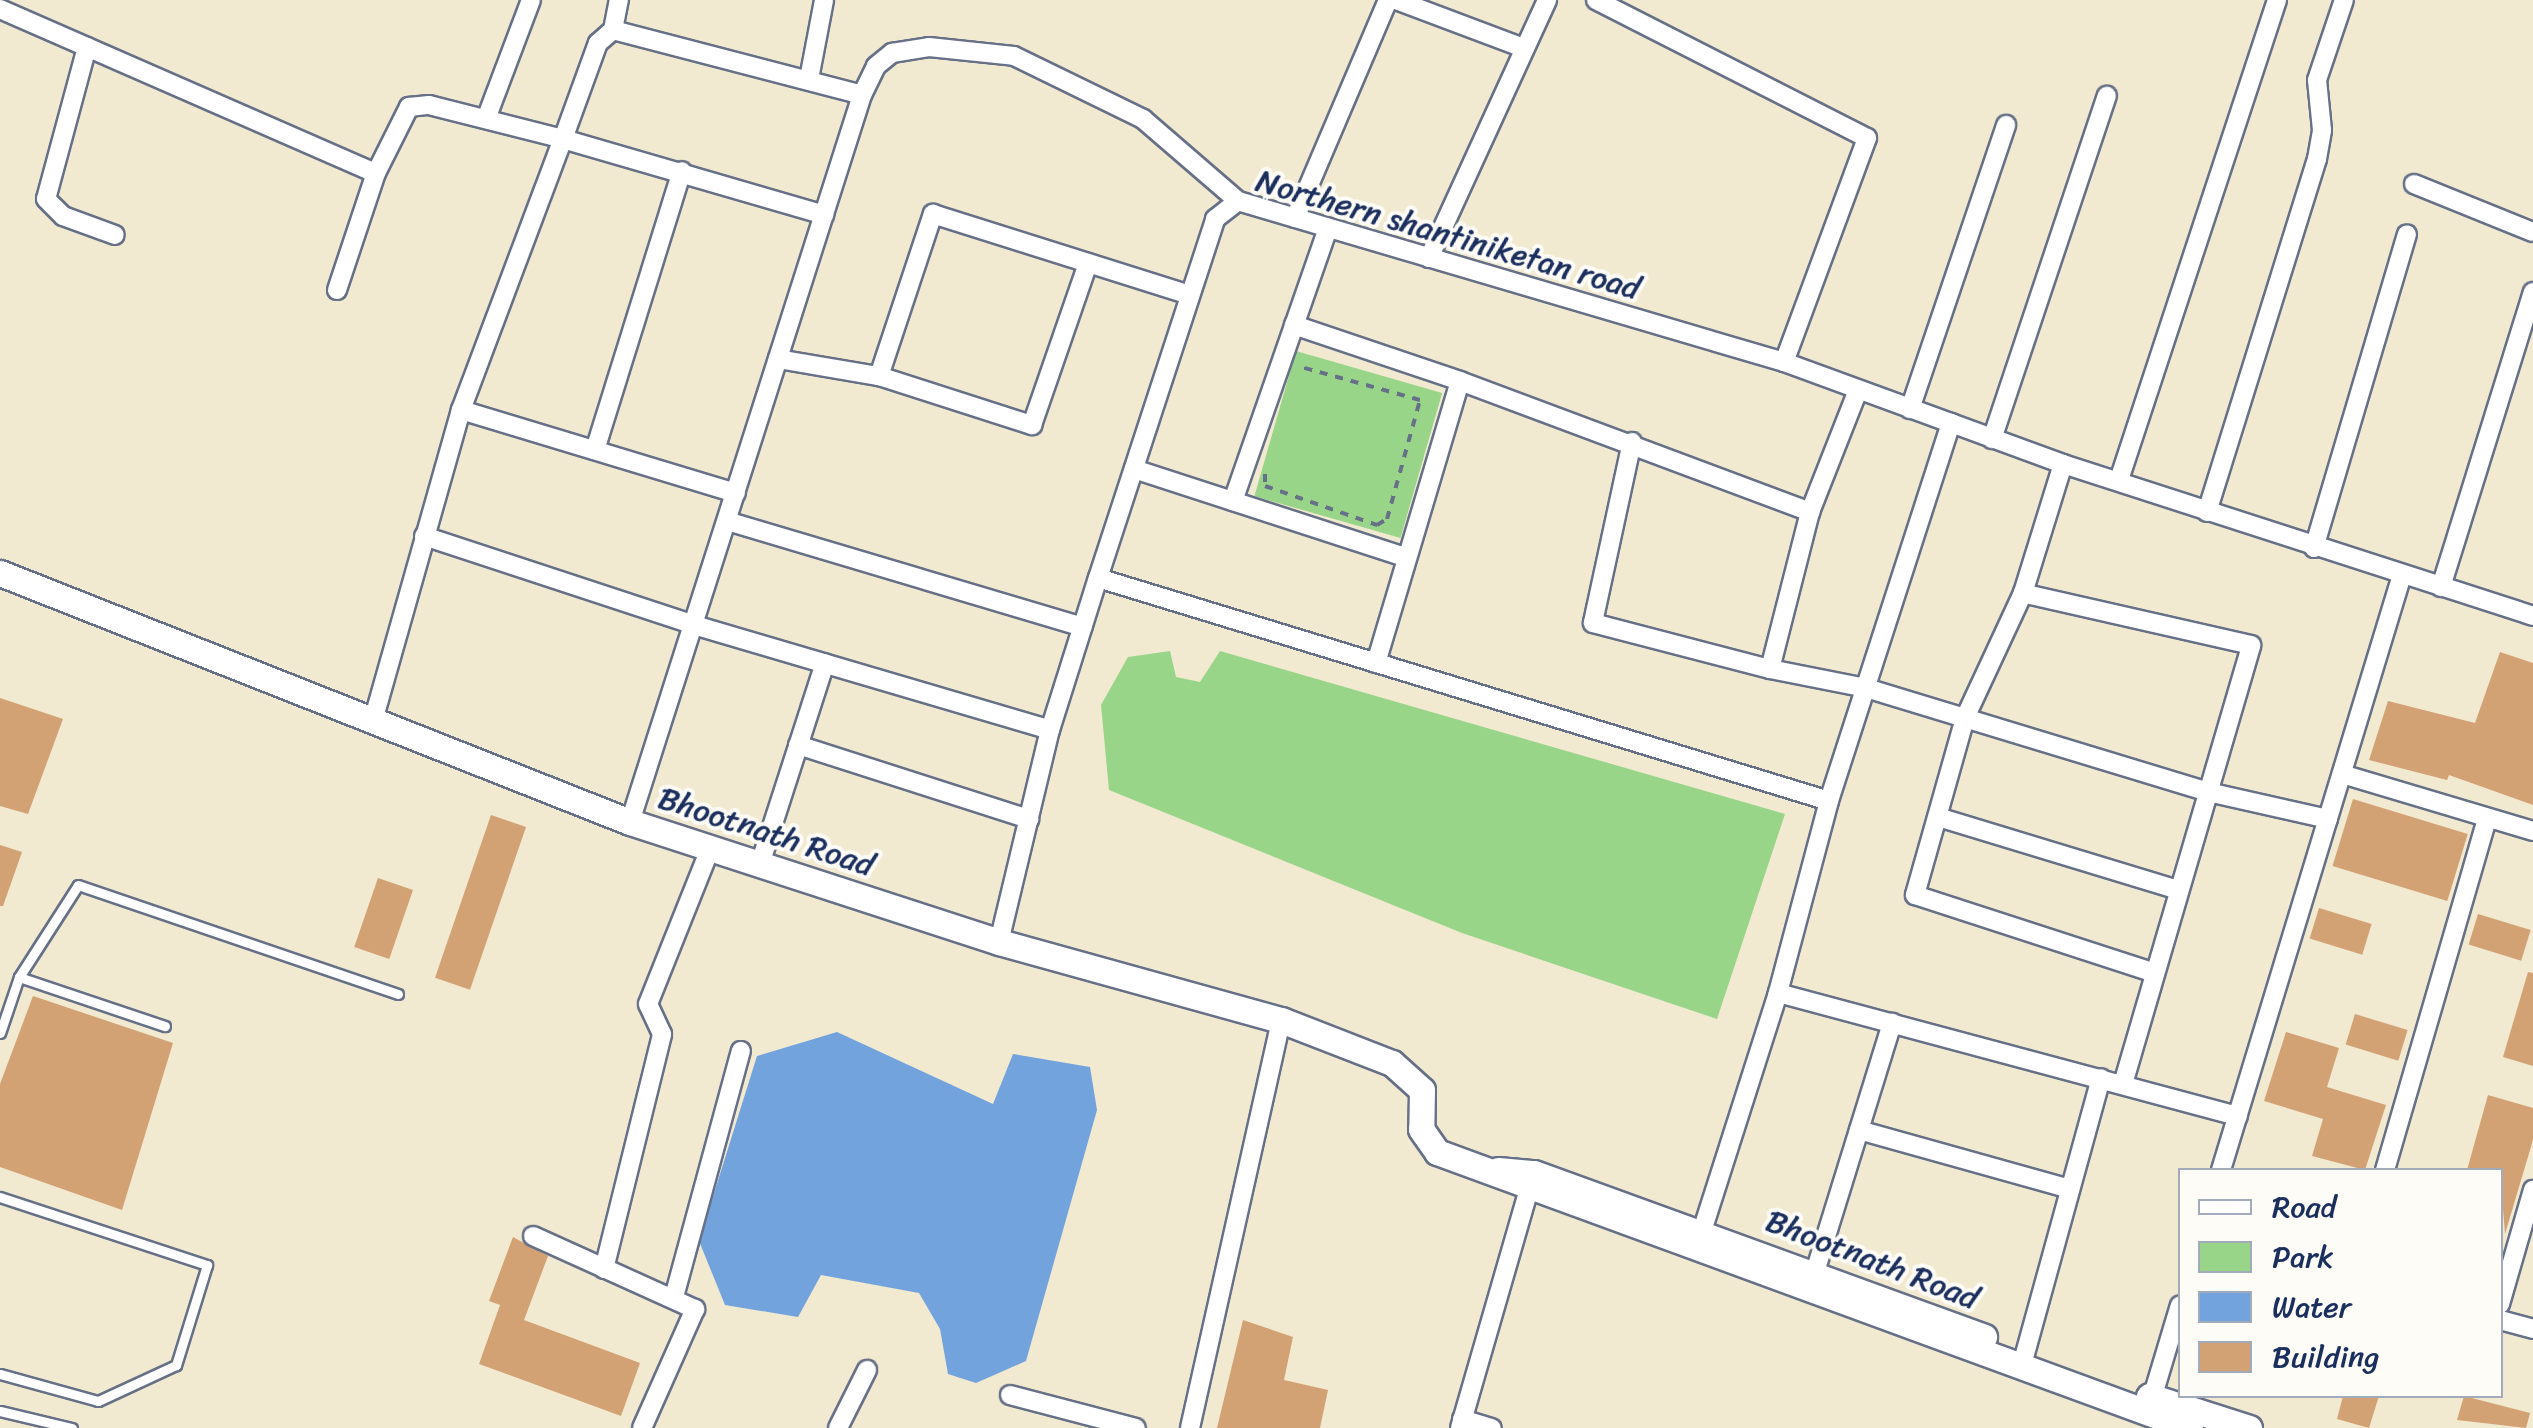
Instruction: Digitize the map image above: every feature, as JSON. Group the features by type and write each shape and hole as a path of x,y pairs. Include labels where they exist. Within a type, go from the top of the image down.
{"street":[{"path":"486,119 531,0"},
{"path":"373,721 461,410 598,43 612,30 619,0"},
{"path":"808,79 824,0"},
{"path":"1296,218 1388,0"},
{"path":"1396,0 1524,48"},
{"path":"1430,258 1547,0"},
{"path":"1596,0 1867,138 1784,362"},
{"path":"2119,480 2277,0"},
{"path":"2208,512 2317,159 2322,130 2317,80 2344,0"},
{"path":"0,9 376,173"},
{"path":"612,30 862,95"},
{"path":"87,46 46,199 63,216 115,234"},
{"path":"630,822 862,95 892,53 929,47 1014,56 1142,119 1238,202"},
{"path":"1992,439 2106,96"},
{"path":"337,290 376,173 408,107 486,119 563,138 824,214"},
{"path":"1910,409 2006,125"},
{"path":"594,450 682,171"},
{"path":"2414,184 2533,232"},
{"name":"Northern shantiniketan road","path":"999,942 1050,730 1098,578 1215,219 1238,202 1784,362 2063,464 2533,616"},
{"path":"879,376 934,214 1190,295"},
{"path":"1233,501 1328,228"},
{"path":"2314,548 2407,235"},
{"path":"778,359 879,376 1032,426 1088,263"},
{"path":"2441,587 2533,292"},
{"path":"1294,324 1632,442 1810,512"},
{"path":"1376,664 1460,381"},
{"path":"1770,669 1810,512 1858,390"},
{"path":"461,410 736,492"},
{"path":"1700,1240 1778,993 1829,801 1951,424"},
{"path":"1632,442 1593,623 1770,669 1866,688 2208,792 2328,819"},
{"path":"2063,464 2023,592 1965,718 1915,895 2156,973"},
{"path":"1134,469 1405,557"},
{"path":"727,521 1084,626"},
{"path":"424,536 694,625 1050,730"},
{"name":"Bhootnath Road","path":"0,572 630,822 999,942 1281,1020 1414,1077 1422,1090 1425,1142 1469,1164 1531,1181 1700,1240 2150,1405 2249,1428"},
{"path":"2223,1168 2402,575"},
{"path":"1098,578 1829,801"},
{"path":"2023,592 2251,645 2123,1084"},
{"path":"760,864 825,663"},
{"path":"798,745 1029,819"},
{"path":"2342,774 2533,831"},
{"path":"1938,817 2179,890"},
{"path":"2386,1168 2487,818"},
{"path":"604,1269 662,1034 648,1004 710,849"},
{"path":"1778,993 2238,1116"},
{"path":"1190,1428 1281,1020"},
{"path":"1815,1272 1892,1023"},
{"path":"674,1297 741,1051"},
{"path":"2025,1354 2101,1078"},
{"path":"1859,1130 2070,1189"},
{"path":"1492,1428 1461,1424 1531,1181"},
{"path":"2503,1294 2533,1190"},
{"path":"534,1236 695,1309 642,1428"},
{"name":"Bhootnath Road","path":"1700,1240 1815,1272 2150,1405 2190,1428"},
{"path":"2150,1405 2178,1313"},
{"path":"2503,1321 2533,1330"},
{"path":"838,1428 867,1370"},
{"path":"1010,1395 1136,1428"}],"lane":[{"path":"0,1033 20,976 78,886 398,994"},
{"path":"20,976 164,1026"},
{"path":"0,1197 207,1265 176,1365 98,1402 0,1374"},
{"path":"0,1411 72,1428"}],"path":[{"path":"1270,457 1266,486 1378,525 1386,519 1420,400 1309,367 1300,367 1294,385"}],"green space":[{"path":"1296,351 1442,393 1400,538 1254,496"},
{"path":"1170,651 1176,677 1200,682 1220,651 1785,814 1717,1019 1462,933 1109,790 1101,705 1128,657"}],"water":[{"path":"837,1032 993,1104 1013,1054 1090,1067 1097,1110 1026,1361 976,1383 948,1374 940,1329 919,1293 821,1275 798,1317 725,1305 699,1241 757,1056"}],"building":[{"path":"2500,652 2533,663 2533,805 2449,775 2447,780 2369,760 2388,701 2475,723"},
{"path":"0,698 63,719 28,814 0,806"},
{"path":"2353,799 2468,834 2447,901 2333,866"},
{"path":"491,815 526,827 470,990 435,978"},
{"path":"0,845 22,852 3,906 0,906"},
{"path":"378,878 413,890 389,959 354,947"},
{"path":"2319,908 2372,924 2362,955 2310,939"},
{"path":"2478,914 2531,930 2521,961 2469,945"},
{"path":"2528,972 2533,973 2533,1066 2503,1057"},
{"path":"33,996 173,1043 122,1210 0,1167 0,1084"},
{"path":"2355,1014 2408,1030 2398,1061 2346,1045"},
{"path":"2286,1032 2339,1048 2327,1087 2386,1105 2366,1168 2357,1168 2312,1156 2323,1119 2264,1101"},
{"path":"2488,1095 2533,1108 2533,1140 2505,1234 2503,1168 2468,1168"},
{"path":"513,1237 548,1256 524,1320 640,1363 621,1416 479,1364 500,1305 489,1301"},
{"path":"1243,1320 1293,1337 1284,1380 1328,1390 1320,1428 1217,1428"},
{"path":"2342,1398 2378,1398 2369,1428 2337,1419"},
{"path":"2463,1398 2530,1413 2526,1428 2457,1420"}]}
